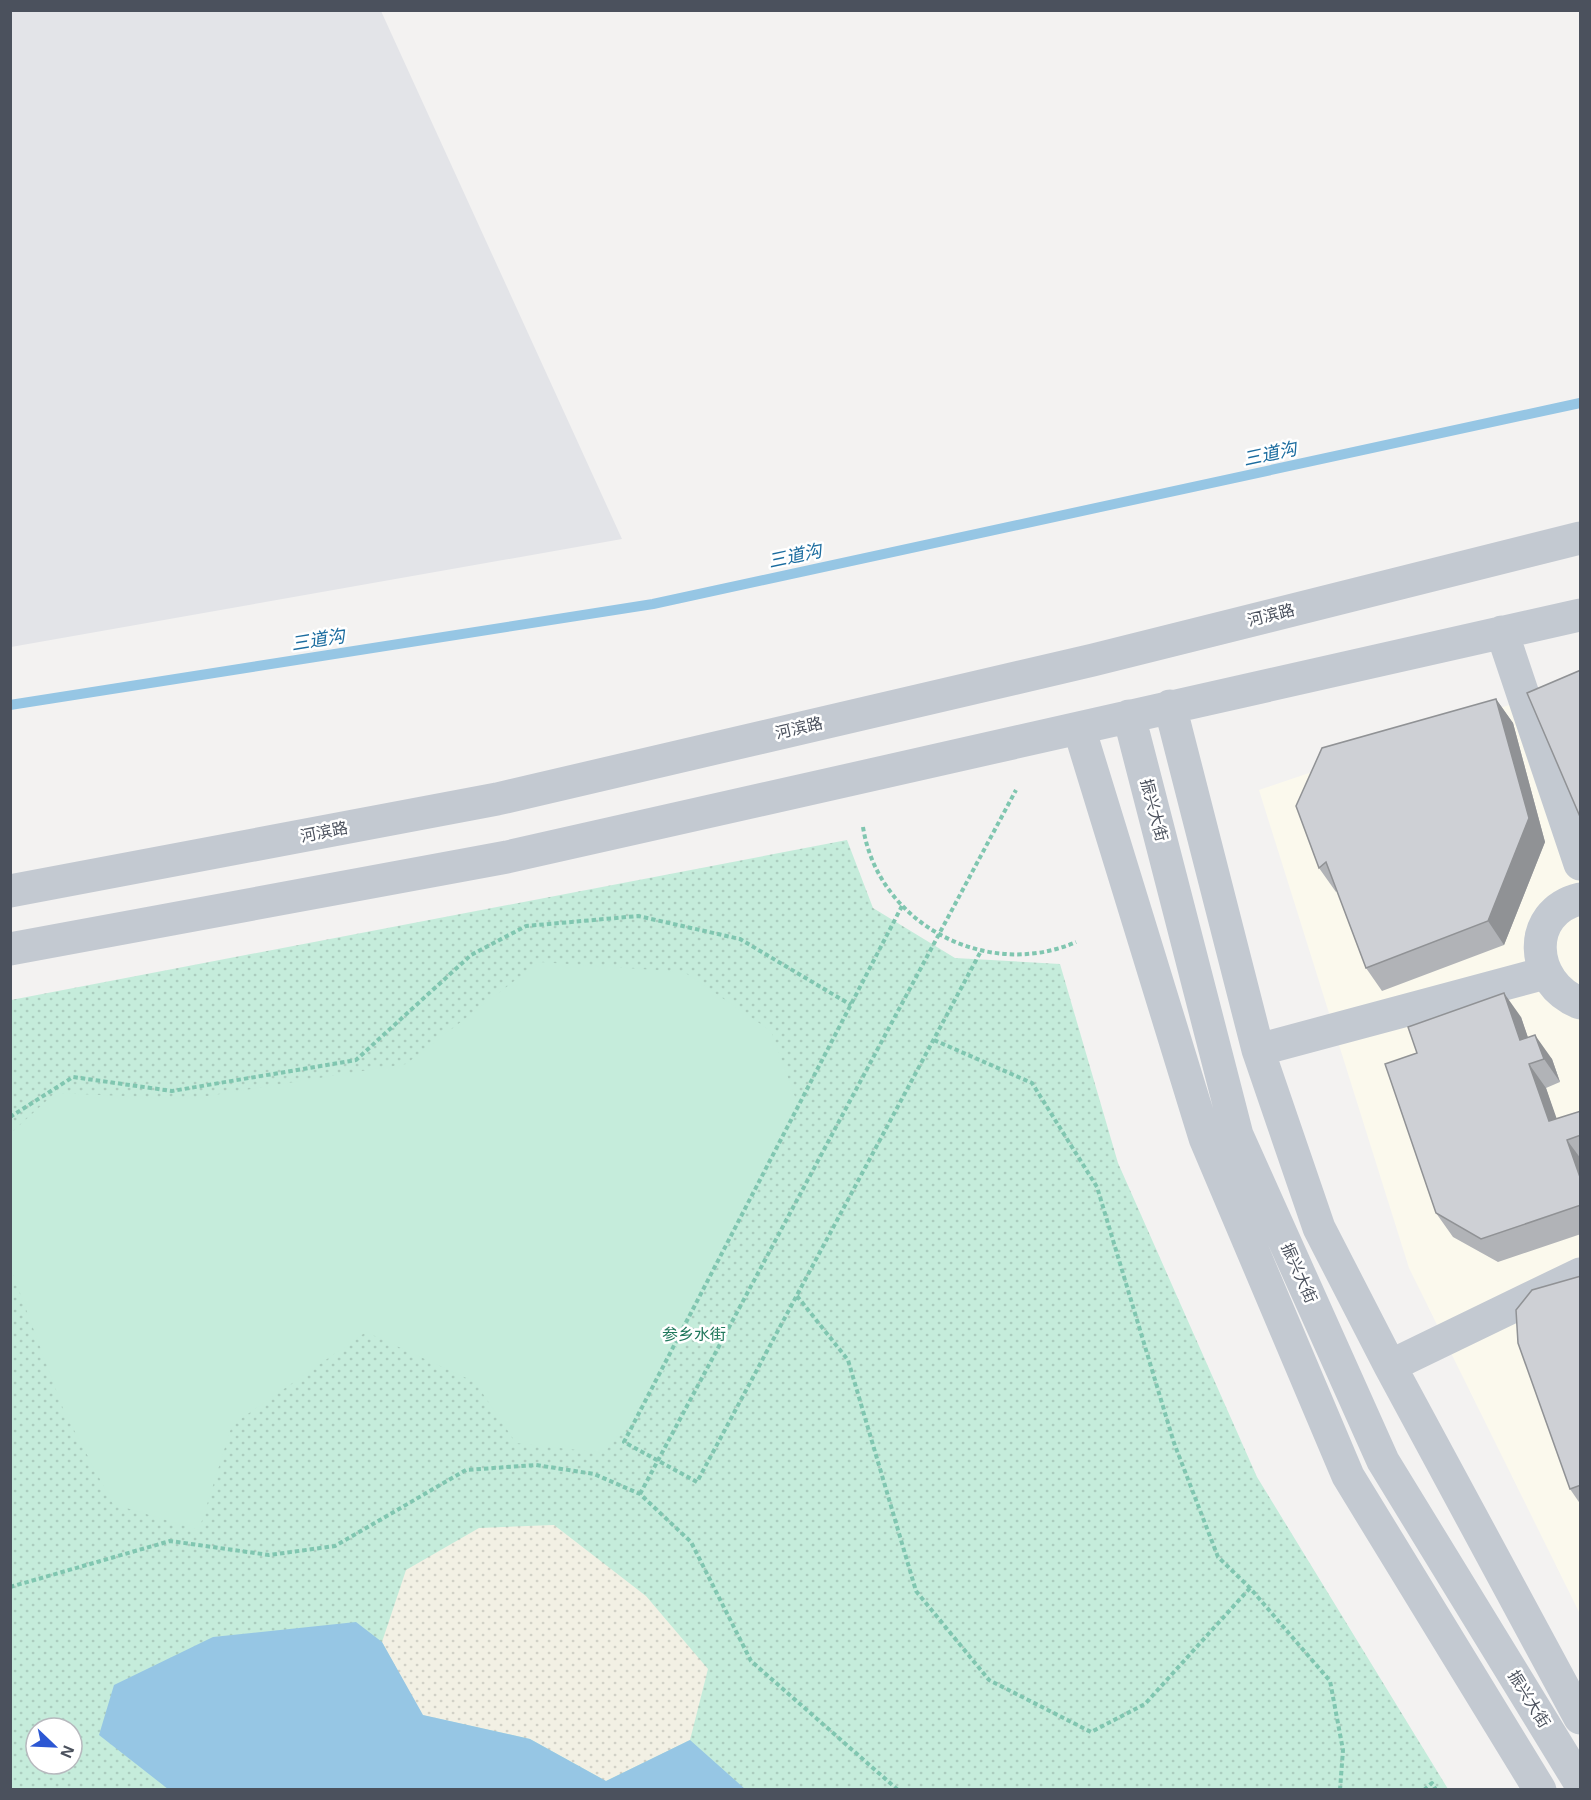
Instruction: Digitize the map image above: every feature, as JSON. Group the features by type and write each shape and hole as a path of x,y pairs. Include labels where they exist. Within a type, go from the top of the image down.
{"street":[{"name":"河滨路","path":"10,891 497,799 1094,660 1581,538"},
{"path":"10,949 507,857 1581,615"},
{"path":"1502,632 1581,864"},
{"path":"1170,706 1258,1050 1319,1228 1390,1366 1581,1718"},
{"name":"振兴大街","path":"1129,716 1238,1135 1383,1461 1581,1783"},
{"name":"振兴大街","path":"1079,728 1205,1138 1348,1476 1540,1790"},
{"path":"1581,899 1572,901 1556,912 1545,928 1540,947 1545,973 1551,984 1566,997 1581,1003"},
{"path":"1258,1050 1545,973"},
{"path":"1390,1366 1581,1274"}],"path":[{"path":"640,1494 1016,790"},
{"path":"863,827 874,866 889,890 902,906 939,935 981,951 1009,955 1038,953 1076,942"},
{"path":"902,906 624,1442 697,1482 981,951"},
{"path":"10,1117 74,1077 172,1090 356,1060 471,955 526,926 638,916 740,939 850,1005"},
{"path":"934,1040 1032,1083 1097,1187 1174,1443 1218,1557 1250,1588 1330,1681 1343,1750 1340,1790"},
{"path":"797,1296 849,1360 916,1591 989,1680 1091,1732 1145,1704 1250,1588"},
{"path":"10,1587 170,1541 269,1556 335,1546 466,1470 536,1465 594,1474 640,1494 691,1542 751,1661 898,1790"},
{"path":"1424,1790 1432,1783 1436,1790"}],"shaded area":[{"path":"11,10 381,11 622,539 11,647"},
{"path":"1580,681 1580,1614 1409,1268 1259,790"}],"green space":[{"name":"参乡水街","path":"847,840 873,908 955,958 1060,964 1118,1163 1257,1477 1448,1789 11,1790 11,1000"},
{"path":"539,962 684,972 771,1031 799,1108 656,1386 604,1453 516,1443 475,1382 366,1332 232,1425 199,1530 113,1504 64,1411 11,1269 11,1133 55,1093 189,1099 406,1064"}],"sand":[{"path":"554,1525 646,1596 708,1669 690,1740 606,1781 530,1739 422,1715 382,1642 406,1570 479,1528"}],"water":[{"path":"356,1622 382,1642 423,1715 530,1739 606,1781 690,1740 745,1789 168,1789 99,1735 114,1685 213,1637"}],"building":[{"path":"1581,670 1581,819 1527,693"},
{"path":"1496,699 1529,818 1488,921 1366,968 1326,862 1319,868 1296,806 1322,748"},
{"path":"1504,993 1520,1040 1535,1035 1544,1059 1529,1064 1549,1121 1581,1111 1581,1135 1567,1140 1581,1180 1581,1205 1481,1239 1436,1213 1385,1064 1417,1053 1408,1027"},
{"path":"1581,1276 1581,1485 1570,1489 1518,1343 1516,1310 1532,1290"}],"waterway":[{"name":"三道沟","path":"10,705 653,604 1580,403"}]}
